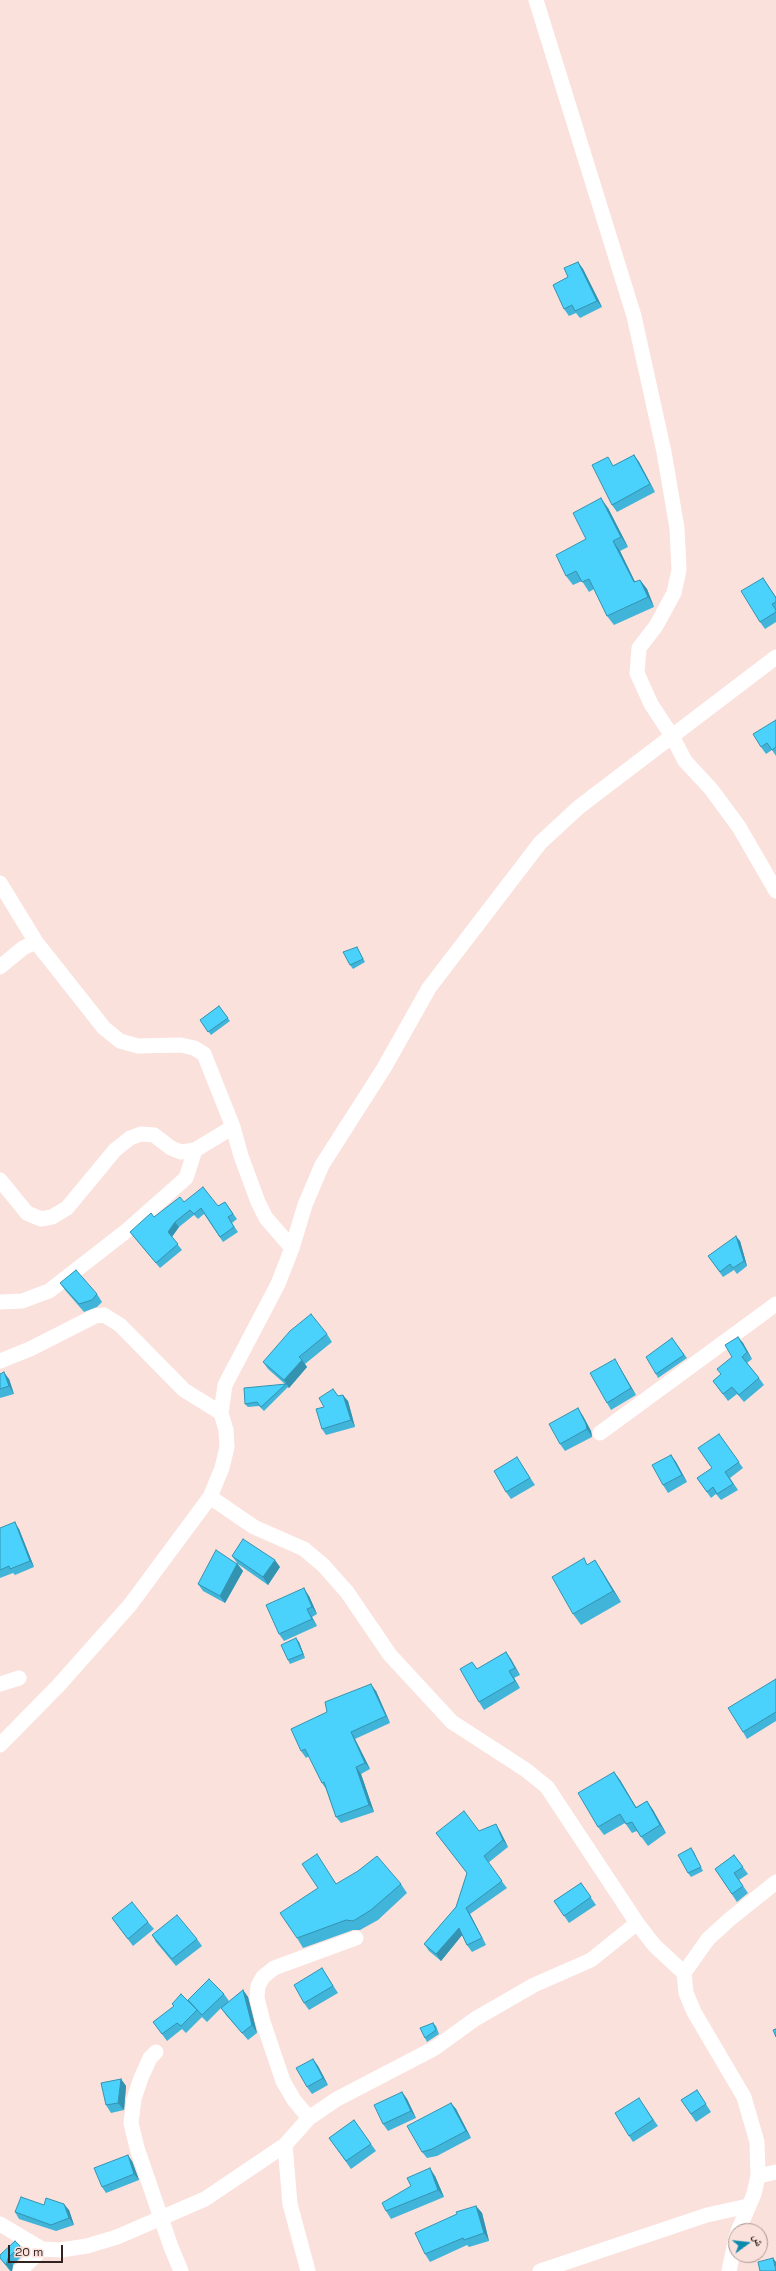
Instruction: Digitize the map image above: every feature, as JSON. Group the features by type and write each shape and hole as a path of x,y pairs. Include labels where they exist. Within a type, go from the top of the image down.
{"street":[{"path":"536,0 634,316 664,452 677,528 679,570 674,593 656,626 639,648 636,662 637,673 651,704 672,736 684,761 711,789 739,828 776,891"},
{"path":"0,1745 58,1686 125,1611 210,1497 222,1468 227,1447 226,1430 220,1413 225,1385 278,1284 292,1248 305,1205 322,1165 384,1068 429,988 540,843 579,807 776,657"},
{"path":"0,883 36,942 104,1028 120,1040 138,1046 181,1045 194,1048 204,1054 233,1127 240,1156 266,1218 292,1248"},
{"path":"0,967 23,948 36,942"},
{"path":"0,1180 27,1213 41,1219 52,1218 67,1208 115,1150 130,1138 141,1134 154,1135 171,1148 181,1152 195,1150 233,1127"},
{"path":"0,1302 22,1301 49,1291 125,1232 186,1178 195,1150"},
{"path":"600,1433 776,1304"},
{"path":"0,1360 30,1349 95,1316 104,1315 120,1325 184,1390 220,1413"},
{"path":"210,1497 254,1527 304,1549 322,1565 347,1592 390,1656 452,1722 526,1770 547,1787 637,1923 654,1945 684,1973"},
{"path":"0,1684 18,1678"},
{"path":"741,2223 754,2194 758,2176 757,2142 744,2097 694,2012 686,1993 684,1973 708,1939 776,1882"},
{"path":"0,2224 42,2249 61,2250 87,2246 117,2237 205,2199 285,2145 309,2118 350,2091 435,2048 475,2019 534,1985 592,1960 637,1923"},
{"path":"309,2118 294,2100 283,2081 263,2022 257,1998 258,1986 263,1977 274,1968 356,1938"},
{"path":"156,2052 150,2058 141,2078 134,2099 131,2123 137,2148 171,2247 182,2271"},
{"path":"285,2145 290,2204 308,2271"},
{"path":"758,2176 776,2172"},
{"path":"540,2271 707,2215 748,2206"},
{"path":"20,2271 42,2249"}],"building":[{"path":"578,262 597,301 575,311 572,305 564,309 553,285 568,277 564,268"},
{"path":"634,455 650,484 612,505 592,465 608,457 613,466"},
{"path":"601,498 621,537 613,541 634,582 640,580 648,597 607,616 589,579 582,582 576,571 566,576 556,555 586,539 573,513"},
{"path":"763,578 776,598 776,602 772,604 776,612 760,622 741,591"},
{"path":"776,720 776,747 772,750 767,743 761,747 753,734"},
{"path":"357,947 363,959 350,965 343,952"},
{"path":"219,1006 228,1018 208,1032 200,1020"},
{"path":"203,1187 218,1206 225,1202 233,1214 228,1217 234,1227 220,1237 201,1208 194,1214 190,1210 175,1222 168,1232 178,1244 156,1263 130,1232 151,1213 154,1217 180,1197 184,1202"},
{"path":"736,1236 744,1261 733,1268 730,1264 720,1272 708,1256"},
{"path":"76,1270 97,1294 92,1300 79,1304 60,1283"},
{"path":"311,1314 327,1334 299,1357 302,1360 284,1380 263,1362 290,1331"},
{"path":"738,1337 747,1352 742,1357 759,1378 739,1395 732,1387 723,1394 713,1381 721,1374 717,1369 732,1357 725,1345"},
{"path":"672,1338 684,1355 656,1374 646,1357"},
{"path":"615,1359 631,1388 607,1403 590,1373"},
{"path":"4,1372 9,1386 0,1389 0,1374"},
{"path":"286,1384 261,1407 257,1402 245,1404 244,1388"},
{"path":"333,1389 338,1396 343,1395 351,1420 322,1429 316,1409 324,1407 319,1398"},
{"path":"578,1408 587,1429 560,1444 549,1424"},
{"path":"719,1434 739,1462 725,1472 733,1484 717,1494 713,1487 707,1492 697,1478 712,1468 698,1448"},
{"path":"671,1455 682,1475 663,1485 652,1465"},
{"path":"517,1457 530,1478 506,1492 494,1471"},
{"path":"15,1522 30,1561 10,1569 9,1566 0,1570 0,1528"},
{"path":"243,1539 275,1560 263,1577 232,1556"},
{"path":"216,1550 237,1564 220,1596 198,1584"},
{"path":"584,1558 587,1565 595,1560 613,1591 573,1614 552,1577"},
{"path":"304,1588 312,1607 307,1609 312,1619 279,1634 266,1605"},
{"path":"296,1638 303,1654 288,1660 281,1645"},
{"path":"506,1652 515,1668 509,1671 515,1681 479,1702 460,1669 472,1662 477,1669"},
{"path":"776,1679 776,1712 743,1732 728,1708"},
{"path":"371,1684 386,1716 351,1732 365,1763 356,1767 369,1805 336,1817 324,1782 322,1783 305,1749 301,1751 291,1729 327,1712 325,1702"},
{"path":"614,1772 636,1808 647,1801 660,1825 641,1837 632,1822 626,1824 620,1814 598,1827 578,1793"},
{"path":"464,1811 479,1831 496,1824 503,1840 484,1856 502,1881 466,1908 482,1938 467,1945 459,1928 436,1954 424,1944 456,1907 467,1873 436,1833"},
{"path":"691,1848 701,1867 688,1873 678,1855"},
{"path":"317,1854 336,1884 358,1871 377,1856 401,1884 371,1910 353,1921 346,1920 297,1938 280,1913 318,1888 302,1864"},
{"path":"734,1855 743,1867 734,1873 743,1886 732,1894 715,1869"},
{"path":"581,1883 591,1897 564,1916 554,1901"},
{"path":"132,1902 148,1922 128,1939 112,1918"},
{"path":"177,1915 197,1939 172,1959 152,1935"},
{"path":"322,1968 333,1986 304,2003 294,1985"},
{"path":"209,1979 224,1994 202,2015 188,2000"},
{"path":"243,1990 252,2025 242,2033 221,2008"},
{"path":"181,1994 197,2010 181,2026 177,2023 162,2034 153,2022 174,2006 172,2004"},
{"path":"433,2023 436,2030 425,2038 420,2028"},
{"path":"776,2029 776,2037 773,2030"},
{"path":"313,2059 323,2078 307,2087 296,2068"},
{"path":"121,2079 118,2103 106,2105 101,2083"},
{"path":"697,2090 706,2104 691,2114 681,2100"},
{"path":"402,2092 411,2111 383,2124 374,2105"},
{"path":"639,2098 653,2120 629,2136 615,2113"},
{"path":"451,2103 466,2131 432,2149 422,2152 407,2126"},
{"path":"354,2120 371,2144 346,2161 329,2138"},
{"path":"128,2155 134,2174 102,2187 94,2168"},
{"path":"430,2168 438,2190 386,2211 382,2203 411,2186 407,2178"},
{"path":"21,2197 44,2205 46,2198 64,2204 69,2218 51,2225 15,2212"},
{"path":"476,2206 484,2233 464,2240 463,2238 425,2254 415,2233 457,2214 456,2212"},
{"path":"15,2241 20,2246 8,2258 6,2265 0,2258 0,2255"},
{"path":"773,2258 776,2271 760,2271 758,2263 768,2263 768,2259"}]}
